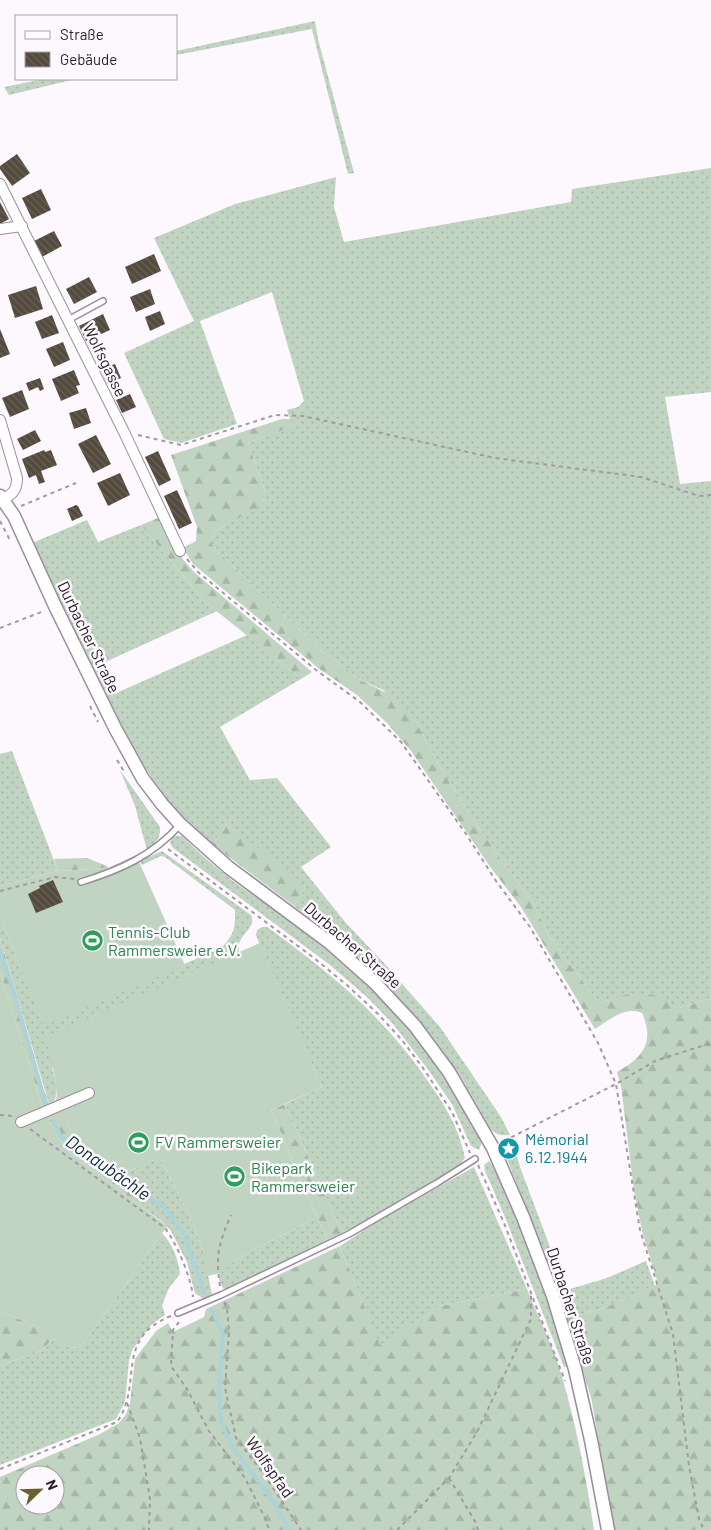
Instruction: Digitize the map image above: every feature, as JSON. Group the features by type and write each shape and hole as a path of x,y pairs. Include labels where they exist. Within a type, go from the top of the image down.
{"street":[{"name":"Wolfsgasse","path":"0,184 124,432 180,551"},
{"path":"0,229 22,226"},
{"path":"0,420 17,478 15,492 1,498"},
{"name":"Durbacher Straße","path":"1,498 14,516 55,606 115,728 143,778 162,804 180,824 228,867 330,943 376,983 415,1026 449,1072 493,1148 524,1217 559,1314 575,1369 608,1530"},
{"path":"20,1122 89,1093"}],"lane":[{"path":"68,320 103,302"},
{"path":"82,882 110,874 131,864 164,842 180,824"},
{"path":"178,1313 349,1234 437,1183 474,1159"}],"path":[{"path":"124,432 181,445 275,415 303,416 495,458 641,477 699,496 711,495"},
{"path":"20,506 76,483"},
{"path":"180,551 198,572 316,670 360,702 401,742 466,834 496,881 530,927 598,1043 616,1084 640,1230 673,1334 689,1466 704,1530"},
{"path":"0,628 55,606"},
{"path":"164,842 169,852 314,958 348,986 402,1040 423,1068 452,1112 466,1146 504,1224 567,1389"},
{"path":"0,891 54,877 70,878 82,882"},
{"path":"493,1148 505,1140 616,1084 655,1060 711,1043"},
{"path":"0,1115 12,1116 164,1228 174,1240 192,1289 194,1306"},
{"name":"Wolfspfad","path":"230,1215 220,1241 217,1266 221,1294 227,1308 229,1332 225,1388 236,1438 263,1473 301,1530"},
{"path":"398,1530 449,1478 477,1432 531,1319 531,1291"},
{"path":"0,1469 117,1422 127,1403 132,1357 140,1339 153,1325 178,1313"},
{"path":"180,1321 173,1330 171,1366 187,1389 209,1430 245,1478 269,1530"},
{"path":"127,1403 140,1438 150,1499 149,1530"},
{"path":"449,1478 476,1523 478,1530"}],"green space":[{"path":"315,21 318,39 354,173 348,174 312,29 178,55 178,51"},
{"path":"39,80 72,80 9,95 4,87"},
{"path":"711,168 711,392 665,397 680,484 711,481 711,998 679,1008 651,994 627,995 599,1003 549,936 533,902 473,819 441,769 416,721 383,690 359,679 321,650 215,549 211,542 214,532 263,503 265,491 248,443 295,425 290,419 287,410 298,407 304,401 272,292 200,321 237,424 181,443 164,439 124,353 194,321 154,238 235,204 336,177 334,207 344,242 571,202 572,189"},
{"path":"282,419 290,419 296,425 248,443 265,491 263,504 214,532 211,542 215,549 321,650 359,679 398,699 416,721 441,769 473,819 533,902 549,936 599,1003 631,994 644,993 657,996 679,1008 711,998 711,1530 614,1530 591,1397 566,1319 604,1308 658,1284 642,1231 634,1190 621,1086 617,1072 640,1055 647,1041 646,1023 642,1013 629,1011 623,1013 595,1029 521,907 491,868 411,751 387,723 357,695 318,668 193,564 183,548 196,541 197,527 171,455"},
{"path":"158,518 176,551 194,572 312,672 301,679 204,601 141,525"},
{"path":"87,520 98,542 141,525 204,601 217,611 101,664 114,694 247,635 301,679 220,727 250,780 277,778 331,847 301,867 346,923 440,1027 501,1117 510,1135 499,1134 490,1128 459,1074 428,1031 404,1004 364,963 294,906 305,888 227,824 213,845 186,823 156,785 127,738 32,543"},
{"path":"12,751 58,871 0,886 0,754"},
{"path":"120,770 160,827 158,838 147,850 135,806"},
{"path":"227,824 293,875 305,888 294,906 213,845"},
{"path":"175,836 182,836 233,881 328,949 377,993 427,1053 456,1096 482,1142 479,1150 471,1146 452,1104 427,1068 393,1024 368,998 330,965 173,848 170,843"},
{"path":"162,851 251,915 252,922 240,941 239,954 189,974 52,1068 57,1093 50,1107 0,938 0,918 44,1025 221,948 232,935 235,910 165,857 161,856 142,865 140,861"},
{"name":"Tennis-Club Rammersweier e.V.","path":"136,855 185,965 44,1026 0,918 0,886 58,871 108,868"},
{"path":"87,858 108,868 58,871 54,859"},
{"path":"267,927 278,935 339,983 375,1017 409,1055 449,1115 459,1136 465,1158 460,1164 401,1201 344,1232 337,1222 285,1104 322,1087 256,935 257,930"},
{"path":"0,938 50,1107 43,1109 0,972"},
{"name":"FV Rammersweier","path":"260,943 322,1087 271,1110 317,1217 232,1262 221,1273 207,1276 203,1250 193,1223 160,1157 126,1173 72,1134 64,1114 49,1120 57,1136 71,1154 167,1226 81,1347 70,1348 26,1322 0,1311 0,972 43,1109 53,1104 57,1094 45,1037"},
{"path":"285,1104 337,1222 344,1232 327,1240 271,1110"},
{"path":"64,1113 72,1134 149,1190 139,1205 71,1154 57,1136 49,1120"},
{"path":"516,1138 514,1146 520,1167 564,1284 570,1289 607,1278 646,1261 655,1286 604,1308 566,1319 558,1288 505,1154 505,1146"},
{"path":"160,1157 193,1223 203,1250 212,1295 205,1300 195,1293 187,1262 171,1231 163,1222 139,1205 149,1190 126,1173"},
{"path":"489,1161 498,1172 507,1193 543,1289 568,1366 564,1367 485,1171 484,1165"},
{"path":"474,1167 527,1289 440,1306 380,1346 340,1246 380,1220"},
{"path":"317,1217 327,1240 224,1290 219,1280 219,1274 232,1262"},
{"path":"162,1233 174,1252 180,1274 169,1288 162,1305 165,1315 152,1324 132,1350 129,1361 125,1402 116,1419 0,1465 0,1366 41,1351 54,1338 70,1348 81,1347"},
{"path":"340,1246 380,1345 440,1306 527,1289 553,1349 566,1390 588,1490 594,1530 0,1530 0,1477 15,1471 15,1515 65,1515 65,1465 28,1465 100,1434 119,1423 126,1414 130,1403 135,1359 156,1331 168,1323 173,1332 204,1317 206,1309"},
{"path":"0,1311 26,1322 54,1338 41,1351 0,1366"}],"building":[{"path":"17,154 30,173 12,186 0,169 0,166"},
{"path":"41,189 51,210 32,219 22,198"},
{"path":"0,202 9,219 0,224"},
{"path":"54,231 62,246 42,257 34,241"},
{"path":"154,254 161,271 132,284 125,267"},
{"path":"89,277 97,292 74,304 66,289"},
{"path":"36,286 43,309 15,318 8,295"},
{"path":"150,289 155,304 136,312 130,297"},
{"path":"160,311 165,324 150,331 145,317"},
{"path":"103,314 110,330 86,341 79,326"},
{"path":"52,315 59,333 42,339 35,322"},
{"path":"0,329 10,354 0,358"},
{"path":"63,342 70,360 54,367 46,349"},
{"path":"115,364 121,378 107,384 101,369"},
{"path":"74,370 80,385 76,386 79,393 61,401 52,379"},
{"path":"40,378 44,389 40,391 38,387 29,391 26,383"},
{"path":"22,390 29,409 10,417 2,398"},
{"path":"130,394 136,407 122,413 116,400"},
{"path":"86,408 91,423 74,429 69,413"},
{"path":"35,430 41,441 23,450 17,439"},
{"path":"96,435 111,464 93,473 78,444"},
{"path":"44,450 45,452 51,450 57,465 41,471 45,482 39,484 36,475 29,478 22,459"},
{"path":"158,451 171,480 159,486 145,457"},
{"path":"120,473 130,495 108,506 97,483"},
{"path":"177,490 192,523 179,529 164,496"},
{"path":"76,505 83,516 72,521 67,509"},
{"path":"53,880 63,902 36,913 28,894 40,888 39,886"}],"waterway":[{"name":"Donaubächle","path":"0,951 15,996 46,1106"},
{"name":"Donaubächle","path":"53,1121 61,1137 89,1157 120,1172 141,1193 164,1207 184,1234 204,1293"},
{"name":"Donaubächle","path":"212,1310 223,1335 219,1384 221,1422 233,1448 274,1502 289,1530"}],"place":[{"name":"Tennis-Club Rammersweier e.V.","path":"92,941"},
{"name":"FV Rammersweier","path":"139,1142"},
{"name":"Mémorial 6.12.1944","path":"509,1148"},
{"name":"Bikepark Rammersweier","path":"235,1177"}]}
